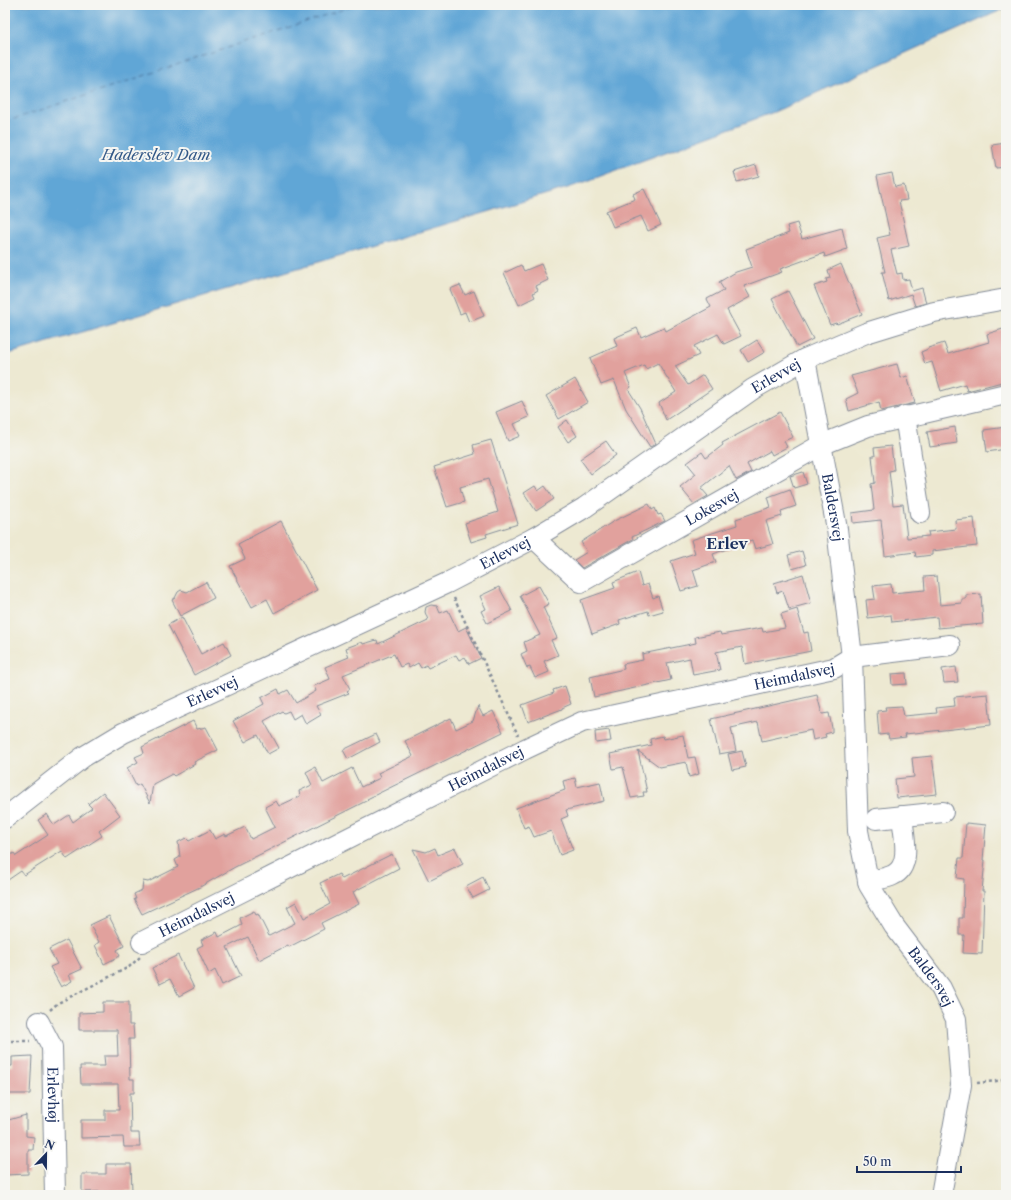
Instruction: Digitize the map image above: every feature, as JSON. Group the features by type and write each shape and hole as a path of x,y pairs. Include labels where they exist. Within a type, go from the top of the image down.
{"street":[{"name":"Erlevvej","path":"5,818 83,758 123,733 447,583 534,538 584,508 753,389 805,359 866,333 934,312 1006,300"},
{"name":"Baldersvej","path":"805,359 837,529 852,657 858,831 869,883 894,926 941,988 956,1019 960,1085 941,1195"},
{"name":"Lokesvej","path":"534,538 581,582 821,445 868,426 905,416 1006,394"},
{"path":"905,416 920,513"},
{"path":"852,657 950,645"},
{"name":"Heimdalsvej","path":"142,942 525,749 582,722 834,668 852,657"},
{"path":"876,819 943,812"},
{"path":"869,883 894,875 900,870 904,862 902,816"},
{"name":"Erlevhøj","path":"38,1022 52,1047 54,1195"}],"path":[{"path":"447,583 525,749"},
{"path":"38,1022 58,1003 129,967 142,956 142,942"},
{"path":"5,1041 48,1040"},
{"path":"960,1085 1006,1080"}],"water":[{"name":"Haderslev Dam","path":"5,5 1006,5 1006,8 774,112 571,187 5,355"}],"building":[{"path":"1006,143 1006,167 996,168 992,145"},
{"path":"756,165 759,176 737,182 734,172"},
{"path":"892,173 895,187 904,185 907,200 899,201 909,246 891,250 897,274 902,273 903,280 909,279 912,291 922,288 926,303 915,306 911,294 889,301 882,272 885,272 877,238 890,235 877,176"},
{"path":"644,189 661,225 648,231 641,216 613,227 606,211 635,199 633,194"},
{"path":"797,223 802,239 842,228 847,249 825,257 824,253 780,269 782,272 744,286 750,297 727,310 741,336 724,344 718,334 694,346 699,355 675,366 688,385 703,375 712,389 666,420 659,403 676,392 658,363 646,369 644,365 625,373 631,387 628,389 640,408 656,444 650,447 626,409 614,380 601,385 590,358 617,346 614,338 637,328 641,337 664,327 666,331 711,307 707,299 724,290 719,282 736,272 752,267 746,249 789,233 787,226"},
{"path":"541,264 548,280 536,286 538,290 533,293 535,297 519,305 504,273 521,265 524,271"},
{"path":"841,264 862,314 837,324 830,325 814,286 827,282 826,279 830,278 828,270"},
{"path":"460,285 465,295 474,291 484,316 469,322 465,312 460,314 450,289"},
{"path":"788,291 813,339 797,347 772,299"},
{"path":"1006,328 1006,381 967,391 965,384 941,391 932,362 925,364 921,352 944,343 948,354 989,342 987,334"},
{"path":"757,340 765,352 748,362 741,350"},
{"path":"897,364 901,378 907,376 915,403 881,411 879,402 849,411 846,399 858,393 851,376"},
{"path":"575,379 588,402 559,419 546,396"},
{"path":"522,401 529,417 514,424 520,436 508,441 496,412"},
{"path":"780,412 793,437 784,441 787,447 772,455 770,451 747,464 751,472 736,480 729,466 701,488 708,496 694,504 680,487 696,474 687,463 702,452 706,458 723,445 722,443"},
{"path":"567,420 577,436 568,442 558,427"},
{"path":"955,427 957,443 930,447 927,432"},
{"path":"1006,427 1006,449 987,452 984,430"},
{"path":"491,440 518,524 486,534 487,537 471,542 465,523 498,512 488,479 460,487 464,502 447,507 434,467 475,454 473,445"},
{"path":"606,441 616,455 591,474 580,459"},
{"path":"891,446 894,470 889,471 893,505 903,504 907,538 929,536 928,532 956,529 955,520 974,518 977,546 932,551 932,555 916,557 915,552 885,556 881,520 853,523 852,513 874,510 871,484 875,483 872,456 875,456 874,448"},
{"path":"803,472 807,484 794,488 790,476"},
{"path":"535,486 538,491 545,486 554,499 536,511 524,493"},
{"path":"790,489 796,506 781,511 782,516 766,521 773,544 755,549 752,540 713,554 716,562 693,570 698,586 681,591 671,561 695,553 691,540 737,525 736,519 771,507 768,497"},
{"path":"649,504 652,510 655,508 658,515 661,514 665,521 632,537 633,539 582,568 574,560 587,552 581,542 614,521"},
{"path":"281,521 317,590 274,613 267,599 252,607 230,566 245,559 238,544"},
{"path":"802,551 806,565 792,569 788,555"},
{"path":"638,572 642,586 648,584 653,598 658,596 663,611 649,615 648,611 619,620 620,624 592,634 581,600 615,588 613,582"},
{"path":"803,574 811,603 789,609 783,591 777,593 774,583"},
{"path":"937,576 940,605 962,603 962,599 966,599 966,595 981,594 983,624 938,628 937,617 892,622 891,615 868,618 866,600 875,599 873,586 891,584 892,593 925,590 924,577"},
{"path":"206,582 214,598 180,616 172,600 178,592 181,590 187,592"},
{"path":"539,586 549,604 543,607 557,638 551,640 558,655 544,661 549,672 535,678 530,667 527,668 521,654 527,651 524,642 540,635 520,596"},
{"path":"499,587 512,611 487,623 481,611 486,609 480,596"},
{"path":"431,605 437,606 440,613 448,610 458,631 466,627 481,658 469,664 465,657 459,660 456,655 428,668 426,665 421,668 418,663 409,668 407,664 400,667 394,654 343,675 350,689 347,691 349,693 316,706 321,715 306,724 301,714 293,719 289,711 284,713 282,711 264,721 279,748 268,754 258,735 245,742 233,721 264,704 261,698 278,689 280,694 288,690 296,703 316,691 314,686 330,679 325,667 349,657 346,648 362,642 363,644 377,640 378,644 428,620 425,612 426,607"},
{"path":"797,609 804,633 808,632 811,651 745,664 742,647 716,652 720,670 693,675 690,658 667,663 671,680 594,697 590,677 624,669 623,664 643,660 642,654 696,643 695,637 720,632 721,635 762,628 763,632 785,628 781,614"},
{"path":"182,617 201,654 224,642 231,655 194,675 168,625"},
{"path":"956,667 958,682 944,683 942,669"},
{"path":"906,673 907,684 892,685 891,674"},
{"path":"565,686 571,704 528,722 522,705 554,693 553,690"},
{"path":"988,694 991,725 905,734 906,737 889,739 888,734 879,735 877,711 886,710 885,707 902,706 904,716 937,713 936,708 955,706 954,697"},
{"path":"817,695 822,714 829,713 832,732 825,734 826,737 813,740 811,730 762,741 758,722 731,728 736,751 719,754 711,719"},
{"path":"478,706 483,716 493,711 503,732 367,799 368,800 235,867 200,887 142,914 134,899 136,899 134,894 142,890 143,881 148,882 178,867 175,860 180,857 178,842 186,838 189,841 210,830 215,839 225,834 226,836 245,827 251,839 275,827 265,807 276,801 279,806 300,796 299,791 312,785 306,772 315,767 323,783 352,768 361,787 380,778 378,773 413,756 405,741 451,718 456,729 473,721"},
{"path":"193,721 197,729 206,727 218,750 194,762 195,764 174,776 172,774 153,784 150,803 140,784 136,786 127,768 138,762 135,757 144,753 142,747"},
{"path":"609,730 611,741 596,743 595,732"},
{"path":"376,734 380,742 348,759 343,750"},
{"path":"683,735 688,758 695,757 699,774 689,777 686,762 660,767 638,751 647,792 643,792 644,796 631,798 623,767 613,769 610,754 651,745 650,739 663,736 664,739"},
{"path":"742,751 746,767 732,770 728,754"},
{"path":"932,756 937,794 897,798 895,779 914,777 912,758"},
{"path":"575,778 577,787 600,782 604,801 566,810 568,816 561,819 573,850 560,855 551,831 534,837 529,826 524,828 516,808 565,790 563,781"},
{"path":"103,792 120,815 99,831 102,836 67,859 62,851 24,875 21,871 5,882 5,859 14,853 16,856 48,835 38,820 47,814 54,825 69,815 73,822 92,808 88,804"},
{"path":"966,823 986,825 982,891 984,891 982,954 963,953 964,935 959,935 959,918 963,918 964,879 957,878 959,858 963,858"},
{"path":"435,848 438,855 455,848 463,864 429,881 413,849 426,852"},
{"path":"392,854 399,868 353,892 359,904 321,923 324,929 259,960 248,937 227,947 241,976 222,985 215,970 209,974 197,948 203,945 201,940 217,932 219,937 242,925 240,918 254,911 256,915 258,914 269,936 295,923 287,907 296,902 304,918 330,904 320,883 339,874 342,879"},
{"path":"483,877 489,890 473,898 466,886"},
{"path":"109,916 124,946 117,950 120,956 104,964 95,945 99,942 90,925"},
{"path":"67,940 82,969 69,975 72,981 61,987 50,967 57,964 49,949"},
{"path":"178,955 194,988 179,996 170,979 160,984 152,968"},
{"path":"103,1002 129,1002 129,1025 133,1025 134,1039 129,1039 130,1079 134,1079 134,1093 130,1093 131,1133 139,1133 140,1147 124,1147 123,1137 81,1138 81,1120 105,1120 105,1110 119,1110 118,1084 81,1084 80,1066 105,1066 104,1056 118,1056 117,1030 79,1030 79,1013 103,1012"},
{"path":"32,1056 30,1094 5,1094 5,1066 12,1066 12,1057"},
{"path":"26,1115 26,1136 34,1137 33,1150 28,1150 28,1174 5,1175 5,1121"},
{"path":"106,1164 131,1164 132,1191 82,1192 82,1174 106,1174"}],"ferry route":[{"path":"5,122 356,5"}],"district":[{"name":"Erlev","path":"727,543"}]}
